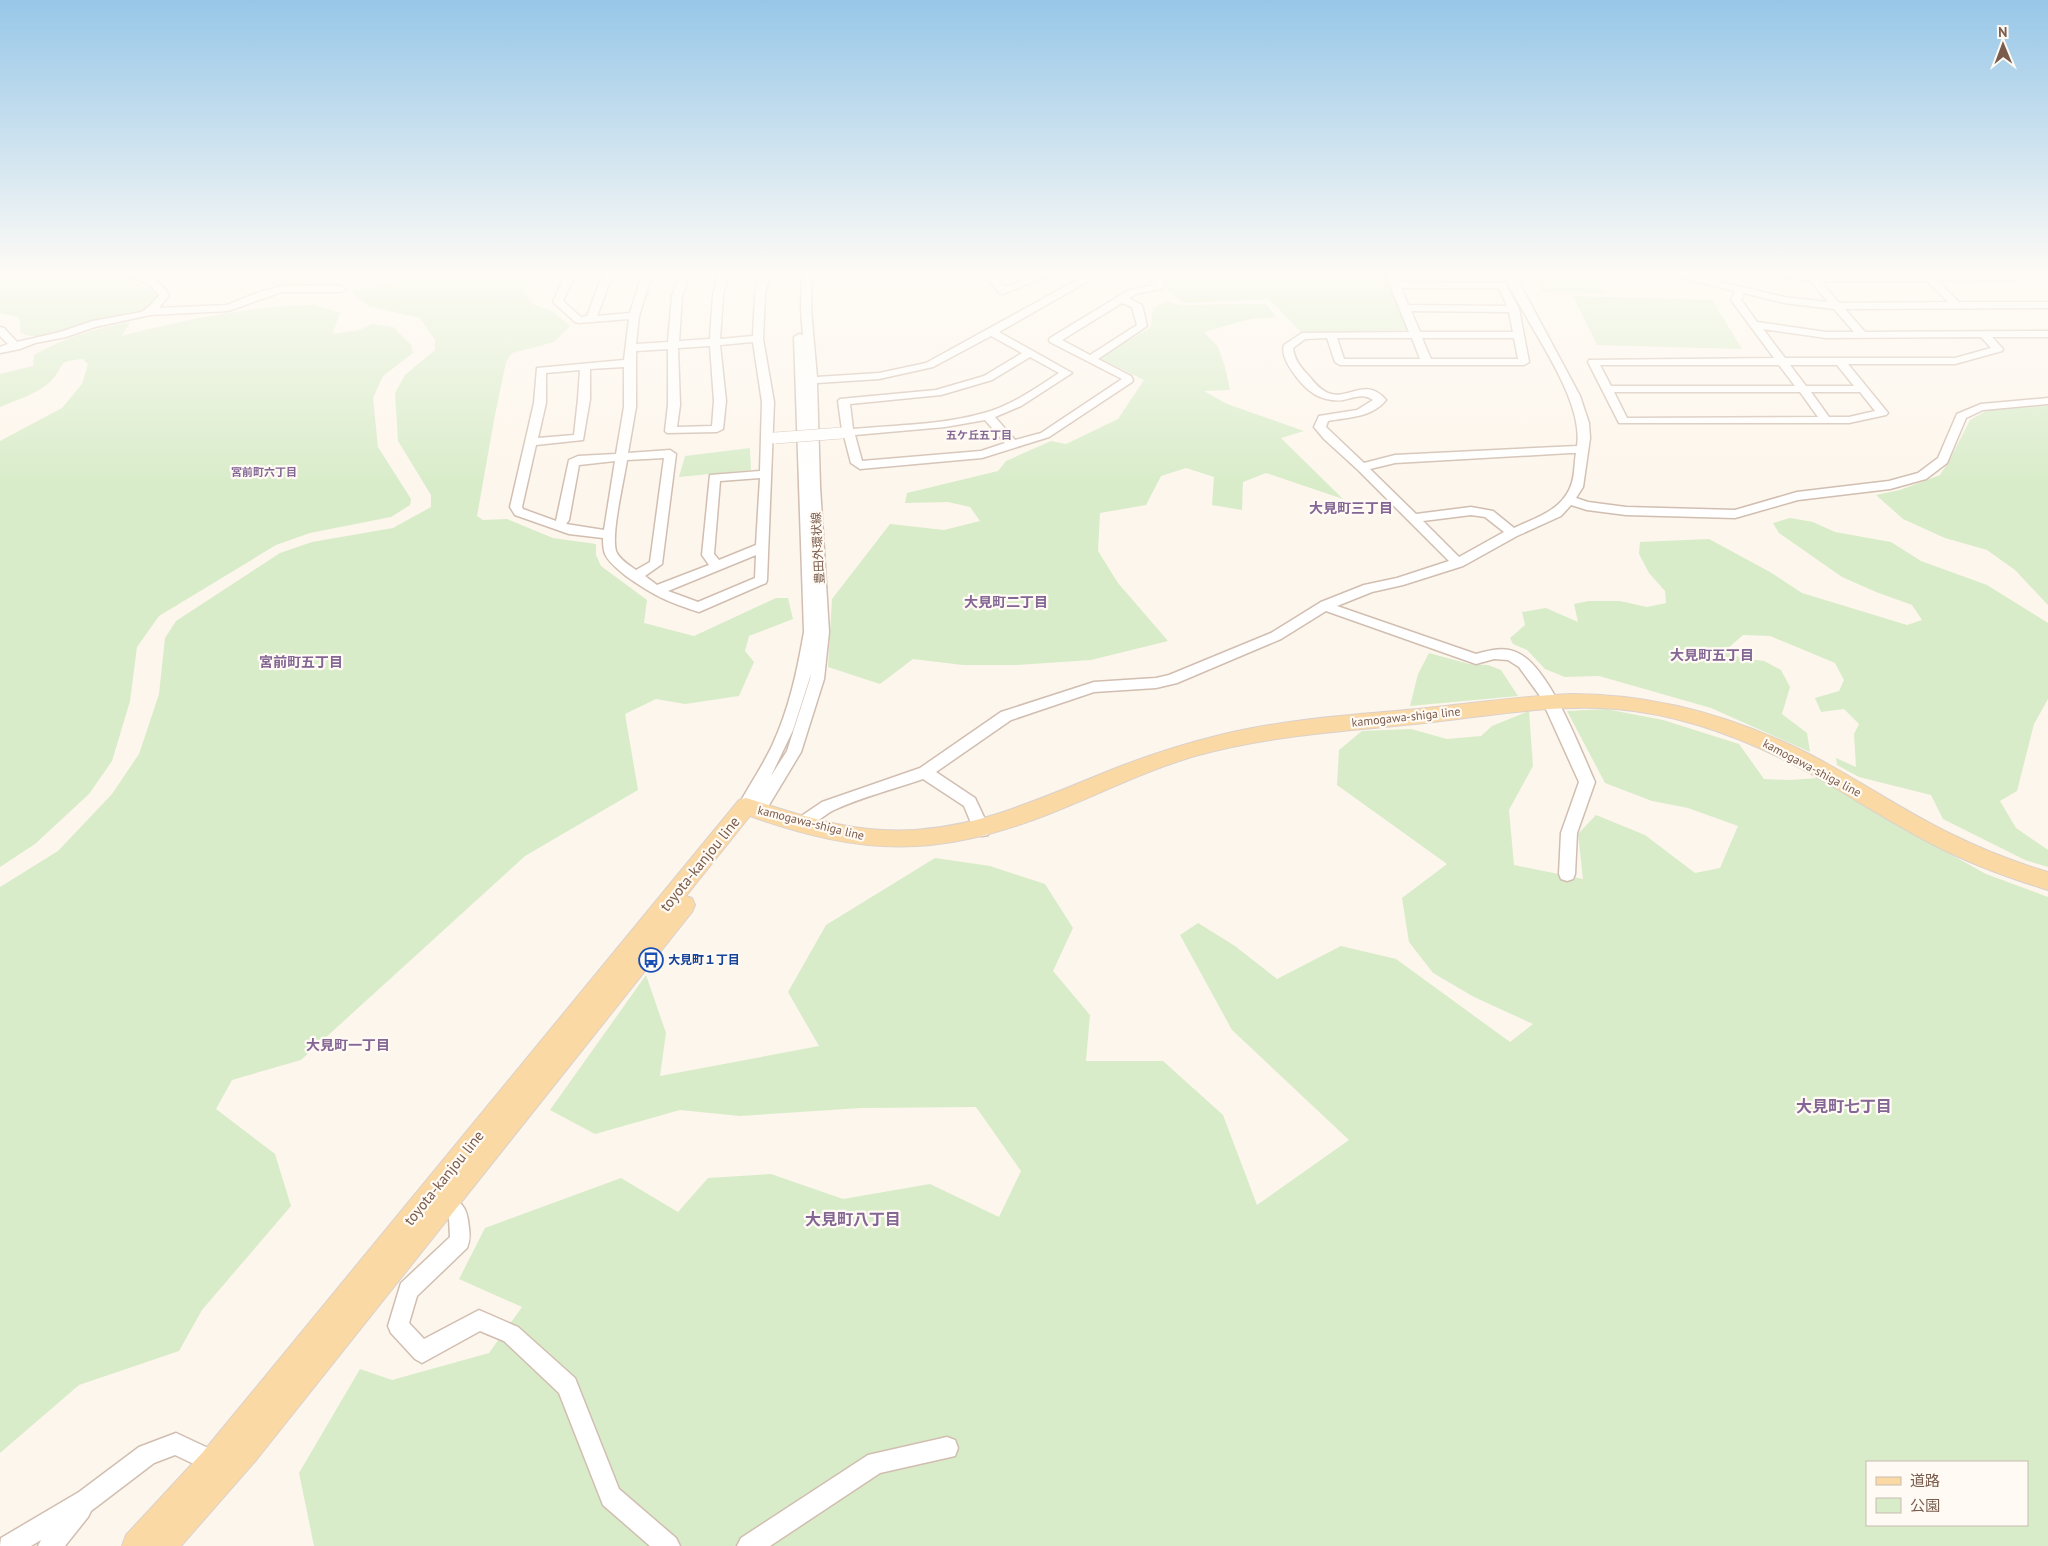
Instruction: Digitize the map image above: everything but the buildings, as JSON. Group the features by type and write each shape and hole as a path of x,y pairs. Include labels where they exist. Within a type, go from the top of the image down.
{"main road":[{"name":"kamogawa-shiga line","path":"752,809 849,835 885,839 924,839 982,830 1027,814 1133,769 1237,738 1377,720 1550,702 1591,700 1622,702 1663,709 1721,725 1781,749 1940,838 1985,859 2048,881"},
{"name":"toyota-kanjou line","path":"137,1546 213,1462 436,1200 752,809"},
{"name":"toyota-kanjou line","path":"160,1546 202,1501 247,1448 436,1200"}],"street":[{"path":"12,343 16,347"},
{"path":"0,350 26,343"},
{"path":"631,343 629,363 630,407 609,535 610,552 618,563 656,591 699,607 761,580 766,474 772,438 759,343"},
{"path":"631,348 699,343"},
{"path":"673,345 674,405 671,431 717,428 720,401 715,343"},
{"name":"豊田外環状線","path":"752,809 794,752 811,701 819,660 822,632 803,343"},
{"name":"豊田外環状線","path":"806,343 806,381"},
{"path":"806,381 879,376 914,370 945,358 971,343"},
{"path":"772,438 945,424 988,416 1017,404 1067,373 1012,343"},
{"path":"1030,353 988,378 937,393 846,400 844,402 845,432 857,463 860,465 982,454 1045,434 1128,380 1060,343"},
{"path":"1091,359 1116,343"},
{"path":"1293,343 1288,347 1288,357 1311,389 1331,399 1340,398 1354,392 1366,392 1376,395 1380,400 1368,410 1354,416 1324,418 1320,427 1328,437 1362,466 1458,563"},
{"path":"1334,343 1340,362 1524,362 1521,343"},
{"path":"1419,343 1427,362"},
{"path":"802,823 827,806 840,800 925,772 1006,716 1094,687 1156,683 1172,679 1276,636 1326,605 1369,588 1398,582 1458,563 1513,533 1557,513 1569,500 1576,487 1584,438 1583,423 1574,396 1546,343"},
{"path":"1768,343 1826,420"},
{"path":"1840,361 1882,413 1848,420 1623,421 1593,362 1782,361 1840,361 1954,361 1998,349 1992,343"},
{"path":"609,535 569,530 519,512 516,507 540,403 541,370 629,363"},
{"path":"532,442 579,438 584,399 584,367"},
{"path":"1607,389 1863,389"},
{"path":"1569,500 1587,506 1626,510 1735,514 1797,496 1890,485 1922,476 1943,460 1961,416 1980,407 2048,401"},
{"path":"988,416 1012,444"},
{"path":"1362,466 1394,459 1570,449 1582,450"},
{"path":"558,526 563,520 573,463 578,460 670,454 656,564 635,576"},
{"path":"717,566 708,555 714,478 766,474"},
{"path":"1414,518 1471,511 1489,514 1513,533"},
{"path":"656,591 762,548"},
{"path":"1326,605 1334,610 1476,659 1497,653 1514,656 1527,666 1550,702 1587,782 1569,833 1568,874"},
{"path":"925,772 970,802 982,830"},
{"path":"436,1200 458,1213 460,1241 408,1290 398,1326 422,1352 479,1320 511,1334 566,1386 611,1497 668,1546"},
{"path":"9,1546 87,1500 147,1455 176,1444 213,1462"},
{"path":"749,1546 876,1463 947,1448"},
{"path":"50,1546 87,1500"}],"green space":[{"path":"409,343 413,353 383,376 373,398 378,447 411,499 410,505 391,517 310,533 276,545 159,616 137,647 130,701 112,761 89,794 35,844 0,867 0,441 62,408 82,384 88,364 83,359 67,361 61,366 55,377 45,386 0,407 0,374 33,366 34,355 57,344"},
{"path":"435,343 550,343 512,353 506,362 477,516 483,520 507,519 553,538 596,544 596,555 601,566 647,600 644,623 694,636 776,598 788,598 793,619 749,636 745,651 754,662 739,696 685,704 656,699 625,714 638,790 525,856 301,1060 232,1080 216,1109 275,1154 291,1206 202,1310 179,1351 79,1385 0,1453 0,887 58,851 112,794 139,754 159,694 165,638 176,621 280,553 312,542 393,528 431,507 431,495 398,441 395,393 405,375 435,350"},
{"path":"1124,343 1214,343 1218,347 1225,367 1230,390 1204,391 1227,404 1304,431 1281,438 1343,499 1266,473 1243,482 1242,510 1212,505 1214,477 1186,468 1161,476 1146,505 1100,513 1098,551 1118,583 1168,641 1091,660 1017,665 963,665 913,659 880,684 828,667 832,599 890,524 944,530 980,521 970,507 948,502 905,503 907,493 998,471 1006,461 1051,441 1066,444 1118,419 1144,380 1099,358"},
{"path":"1596,343 1738,343 1742,349 1597,345"},
{"path":"2048,406 2048,605 2015,570 1987,550 1945,538 1903,519 1876,495 1900,490 1940,475 1970,420 1988,410"},
{"path":"750,448 751,470 679,477 685,456"},
{"path":"1790,518 1813,522 1835,532 1891,542 1921,561 1987,585 2048,623 2048,699 2034,724 2017,791 2000,801 2016,828 2048,850 2048,867 2025,860 1943,819 1931,795 1859,777 1837,765 1836,758 1856,767 1854,734 1859,724 1844,709 1821,712 1815,698 1839,691 1844,680 1835,663 1770,636 1743,635 1727,649 1740,658 1764,661 1781,670 1790,687 1782,714 1807,733 1810,752 1711,708 1599,676 1565,677 1545,669 1527,650 1513,644 1510,638 1525,625 1522,612 1546,608 1578,622 1574,604 1589,601 1620,601 1647,607 1666,603 1665,591 1649,573 1639,554 1640,542 1709,539 1770,572 1802,593 1907,625 1922,620 1912,605 1842,577 1779,533 1773,523"},
{"path":"1429,653 1469,664 1488,665 1501,670 1518,696 1410,706 1418,674"},
{"path":"1606,709 1663,720 1739,744 1764,779 1818,778 1986,874 2048,897 2048,1546 314,1546 299,1473 360,1369 392,1380 489,1353 522,1307 459,1279 485,1228 621,1178 678,1212 708,1178 771,1174 843,1199 930,1184 999,1217 1021,1171 976,1107 861,1108 740,1116 680,1110 595,1134 550,1110 646,975 666,1033 660,1076 819,1046 788,992 826,925 935,858 990,866 1045,884 1073,928 1053,971 1090,1015 1086,1061 1163,1061 1223,1115 1257,1205 1349,1140 1232,1030 1180,935 1198,923 1235,946 1277,979 1341,946 1396,959 1510,1042 1533,1024 1474,997 1433,973 1409,942 1402,898 1447,864 1337,785 1339,750 1362,731 1411,729 1447,739 1481,736 1492,726 1529,711 1533,766 1509,810 1514,865 1583,879 1578,834 1596,815 1645,835 1695,873 1720,868 1738,826 1688,808 1652,801 1605,783 1567,711"}],"place":[{"name":"大見町１丁目","path":"651,960"}],"district":[{"name":"五ケ丘五丁目","path":"979,435"},
{"name":"宮前町六丁目","path":"264,472"},
{"name":"大見町三丁目","path":"1351,508"},
{"name":"大見町二丁目","path":"1006,602"},
{"name":"大見町五丁目","path":"1712,655"},
{"name":"宮前町五丁目","path":"301,662"},
{"name":"大見町一丁目","path":"348,1045"},
{"name":"大見町七丁目","path":"1844,1106"},
{"name":"大見町八丁目","path":"853,1219"}]}
